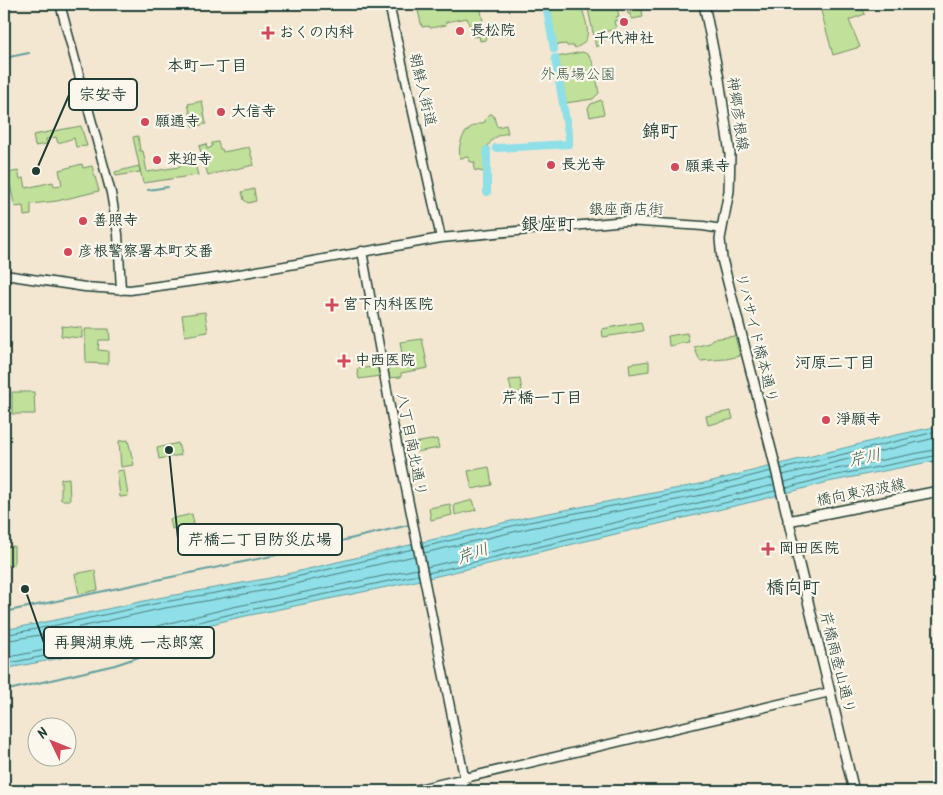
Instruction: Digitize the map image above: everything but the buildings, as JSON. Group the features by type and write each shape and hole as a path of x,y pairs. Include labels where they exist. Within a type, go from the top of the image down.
{"main road":[{"name":"神郷彦根線","path":"704,4 719,79 730,154 730,184 722,229"},
{"name":"リバサイド橋本通り","path":"722,229 720,239 722,259 772,457"},
{"name":"芹橋雨壺山通り","path":"772,457 854,791"},
{"name":"橋向東沼波線","path":"788,520 939,492"}],"street":[{"path":"60,4 111,193 118,234 122,290"},
{"name":"朝鮮人街道","path":"389,4 440,238"},
{"name":"銀座商店街","path":"4,276 85,287 122,290 139,289 194,282 440,238 626,221 722,229"},
{"name":"八丁目南北通り","path":"362,251 384,379 467,791"},
{"path":"410,791 830,692"}],"green space":[{"path":"425,4 480,4 486,40 480,41 479,36 473,37 467,18 446,22 446,25 430,28 429,26 422,27 417,7 424,6"},
{"name":"外馬場公園","path":"547,4 581,4 587,35 581,45 575,48 566,44 555,45"},
{"path":"587,4 616,4 619,16 614,21 616,29 603,32 605,40 598,41 599,46 596,47"},
{"path":"626,4 641,4 643,17 632,19 630,14 628,14"},
{"path":"820,4 860,4 865,14 849,20 860,47 833,55"},
{"name":"外馬場公園","path":"582,52 587,54 593,63 599,93 593,99 566,103 557,57"},
{"path":"601,100 604,114 590,117 588,108 591,104"},
{"path":"202,101 206,124 193,127 188,104"},
{"path":"492,114 498,127 506,125 508,133 500,135 491,142 486,152 484,172 474,170 475,163 469,161 469,157 460,158 459,150 462,138 467,131 473,126 485,122 485,119"},
{"path":"81,126 87,146 76,147 74,138 58,143 56,137 46,139 47,144 35,146 33,135"},
{"path":"138,136 140,151 143,151 147,172 179,167 181,163 194,160 198,175 143,183 133,137"},
{"path":"218,142 223,152 249,147 254,165 208,175 199,146 206,144 207,149 212,147 212,143"},
{"path":"82,164 83,168 92,166 99,191 57,201 31,204 31,215 24,216 23,206 15,207 10,185 7,185 7,182 4,183 4,174 18,171 20,179 24,178 26,188 53,182 54,186 62,185 59,170"},
{"path":"139,166 140,172 116,176 115,172"},
{"path":"254,189 256,201 248,203 244,200 242,192"},
{"path":"205,312 208,332 185,336 182,315"},
{"path":"641,322 643,331 603,337 602,329"},
{"path":"62,326 82,328 82,338 61,336"},
{"path":"85,329 109,329 110,340 99,340 98,350 108,351 108,364 86,363"},
{"path":"687,333 689,342 669,346 668,336"},
{"path":"735,336 740,356 700,361 694,347 710,343 712,339"},
{"path":"422,339 428,368 401,373 401,377 388,378 384,356 402,354 400,342"},
{"path":"649,361 649,371 630,374 629,364"},
{"path":"378,366 380,376 359,379 357,369"},
{"path":"520,379 522,391 512,394 509,380"},
{"path":"12,392 34,392 35,414 12,414"},
{"path":"731,411 733,419 708,425 706,416"},
{"path":"437,439 439,448 416,452 414,443"},
{"path":"128,440 134,465 121,467 119,441"},
{"path":"178,443 181,455 159,459 157,448"},
{"path":"489,467 492,485 472,489 468,471"},
{"path":"124,470 128,496 120,497 117,471"},
{"path":"69,478 70,500 61,500 61,479"},
{"path":"473,500 476,510 455,515 454,505"},
{"path":"450,504 452,515 431,520 429,508"},
{"path":"192,514 194,524 172,529 170,519"},
{"path":"14,546 14,565 4,566 4,547"},
{"path":"95,570 98,590 79,594 75,574"}],"water":[{"name":"芹川","path":"939,426 939,460 828,482 760,500 416,581 236,618 128,645 4,669 4,630 158,598 270,578 528,517 700,484"}],"waterway":[{"path":"546,4 554,49"},
{"path":"4,58 29,53"},
{"path":"555,58 568,132"},
{"path":"496,148 569,144 569,135"},
{"path":"487,150 487,192"},
{"path":"148,190 168,187"},
{"path":"4,612 324,545 409,525"},
{"path":"4,691 115,665 151,653"}],"place":[{"name":"千代神社","path":"624,22"},
{"name":"長松院","path":"460,31"},
{"name":"おくの内科","path":"268,33"},
{"name":"大信寺","path":"221,112"},
{"name":"願通寺","path":"145,122"},
{"name":"来迎寺","path":"157,160"},
{"name":"長光寺","path":"551,165"},
{"name":"願乗寺","path":"675,167"},
{"name":"宗安寺","path":"36,171"},
{"name":"善照寺","path":"83,221"},
{"name":"彦根警察署本町交番","path":"68,252"},
{"name":"宮下内科医院","path":"332,305"},
{"name":"中西医院","path":"344,361"},
{"name":"淨願寺","path":"826,420"},
{"name":"芹橋二丁目防災広場","path":"169,450"},
{"name":"岡田医院","path":"768,549"},
{"name":"再興湖東焼 一志郎窯","path":"25,589"}],"district":[{"name":"本町一丁目","path":"207,66"},
{"name":"錦町","path":"660,132"},
{"name":"銀座町","path":"548,225"},
{"name":"河原二丁目","path":"835,363"},
{"name":"芹橋一丁目","path":"542,398"},
{"name":"橋向町","path":"793,588"}]}
